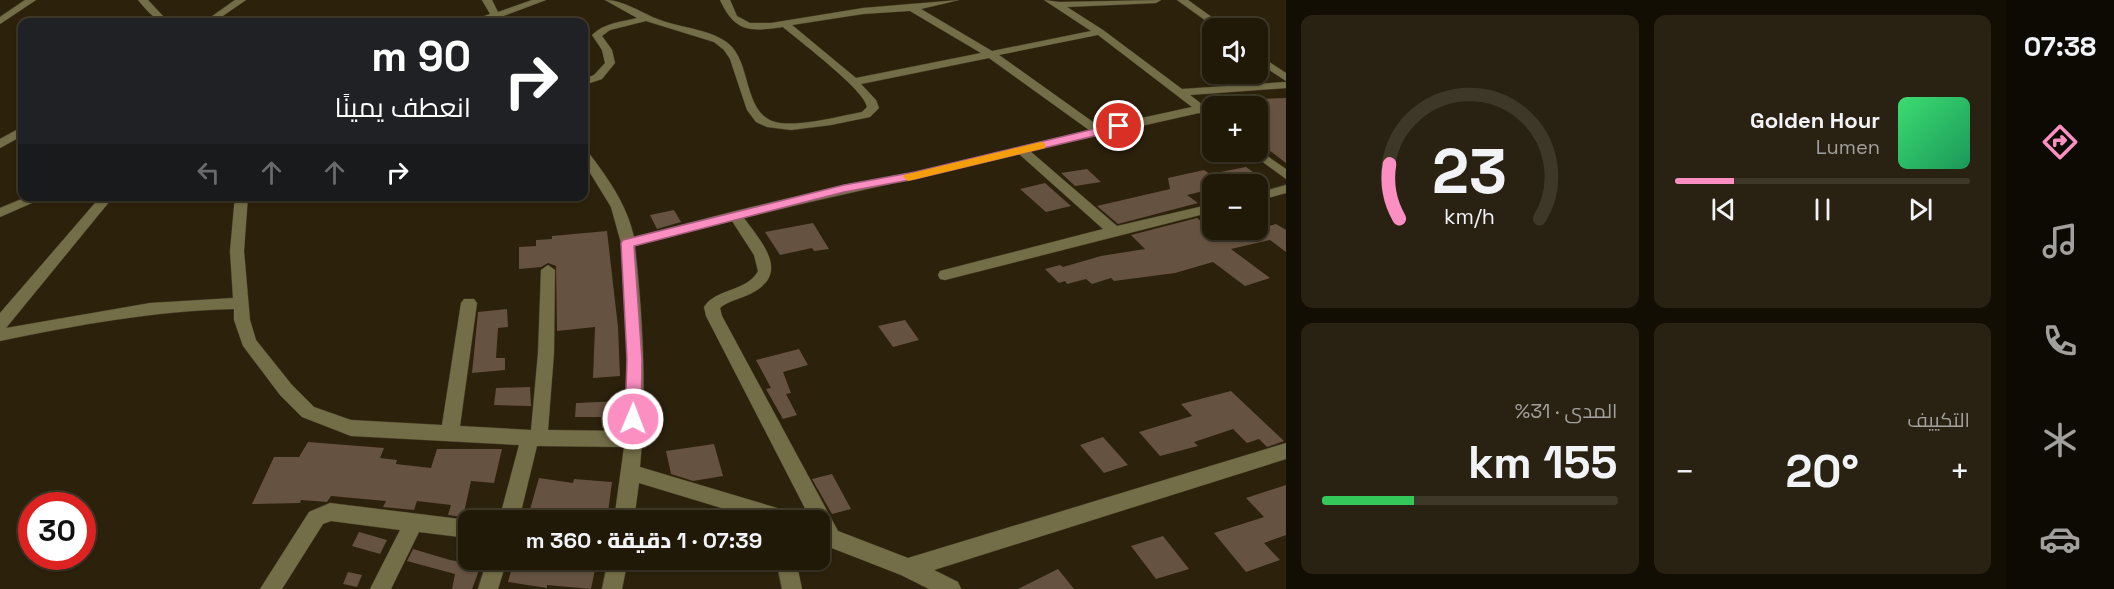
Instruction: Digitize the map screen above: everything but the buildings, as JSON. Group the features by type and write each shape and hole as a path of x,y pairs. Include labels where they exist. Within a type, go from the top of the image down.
{"street":[{"path":"0,21 32,0"},
{"path":"143,0 164,18"},
{"path":"214,18 241,0"},
{"path":"487,0 498,18 541,0"},
{"path":"610,0 685,32 725,36 749,26 786,25 863,11 912,8 954,0"},
{"path":"725,0 733,18 749,26"},
{"path":"1053,2 1156,0"},
{"path":"1182,0 1208,18"},
{"path":"1053,2 1101,32 1202,109"},
{"path":"912,8 992,55 1098,131"},
{"path":"588,81 598,77 610,63 607,50 597,34 607,28 648,18"},
{"path":"725,36 729,48 738,60 746,95 757,115 768,124 789,125 866,115 873,108 872,102 854,82 786,25"},
{"path":"854,82 1101,32"},
{"path":"1268,65 1286,78"},
{"path":"1181,92 1286,85"},
{"path":"628,243 735,215 1098,131 1202,114"},
{"path":"0,144 18,133"},
{"path":"1021,150 1114,231"},
{"path":"588,160 616,202 625,224 628,243 634,360 632,473 626,510"},
{"path":"1268,162 1286,175"},
{"path":"1268,194 1286,189"},
{"path":"0,213 30,201"},
{"path":"0,324 104,201"},
{"path":"242,201 237,251 242,320 249,342 286,390 308,412 351,428 534,438 633,439"},
{"path":"945,275 1202,210"},
{"path":"735,215 765,260 767,270 764,277 753,285 717,302 712,307 714,316 812,510"},
{"path":"512,510 534,438 546,353 548,270"},
{"path":"0,335 138,310 197,303 242,303"},
{"path":"450,433 469,303"},
{"path":"908,568 1286,452"},
{"path":"632,473 751,510"},
{"path":"270,589 316,518 330,512 458,528"},
{"path":"380,589 414,522"},
{"path":"830,537 908,568 951,589"},
{"path":"488,589 494,570"},
{"path":"612,589 616,570"},
{"path":"788,570 792,589"}],"slow traffic":[{"path":"908,177 1041,145"}],"route":[{"path":"633,419 634,360 628,243 718,219 844,189 915,176 1119,126"}]}
